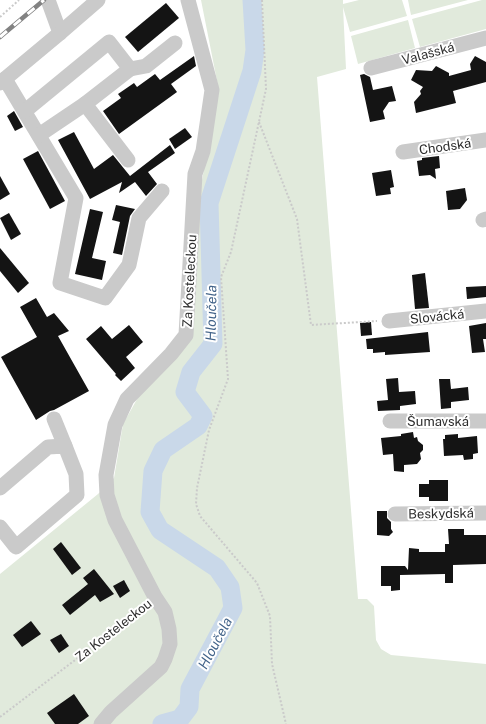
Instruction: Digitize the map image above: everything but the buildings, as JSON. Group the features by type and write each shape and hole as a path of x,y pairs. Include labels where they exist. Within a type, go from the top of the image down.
{"street":[{"path":"48,0 60,33"},
{"path":"98,0 3,81 25,111 76,198 60,283 105,298 129,265 140,218 162,191"},
{"name":"Za Kosteleckou","path":"155,597 116,520 107,495 106,475 115,425 120,410 127,399 171,354 186,335 195,174 203,151 212,90 188,0"},
{"name":"Valašská","path":"371,68 486,38"},
{"path":"25,111 109,42 130,69"},
{"path":"39,135 85,104 130,69 146,66 175,43"},
{"path":"85,104 128,160"},
{"name":"Chodská","path":"403,152 486,140"},
{"name":"Slovácká","path":"389,321 486,311"},
{"path":"0,527 16,547 77,496 76,474 54,419"},
{"name":"Šumavská","path":"390,421 486,421"},
{"path":"0,488 48,447 64,446"},
{"name":"Beskydská","path":"395,514 486,513"},
{"path":"101,724 116,707 161,666 165,659 170,644 169,629 165,612 155,597"}],"path":[{"path":"0,17 19,0"},
{"path":"262,0 266,89 231,252 221,277 228,379 209,430 197,488 196,504 200,516 257,583 270,616 272,664 286,724"},
{"path":"259,120 297,219 311,325 389,321"},
{"name":"Za Kosteleckou","path":"0,716 116,629 155,597"}],"shaded area":[{"path":"201,0 343,0 343,4 359,0 402,0 407,16 350,32 343,7 346,69 317,77 358,599 367,599 374,606 376,640 381,649 391,655 486,664 486,724 0,724 0,574 98,494 114,478 123,424 149,378 191,340 198,201 219,91"},
{"path":"408,0 468,0 411,15"},
{"path":"486,0 486,29 420,47 412,19"},
{"path":"408,20 415,48 358,64 351,36"}],"waterway":[{"name":"Hloučela","path":"162,724 180,719 189,707 190,689 233,608 230,587 217,568 160,530 150,512 153,471 163,450 198,426 203,416 185,392 191,372 213,344 209,203 252,71 255,50 252,0"}],"railway":[{"path":"0,37 44,0"}]}
